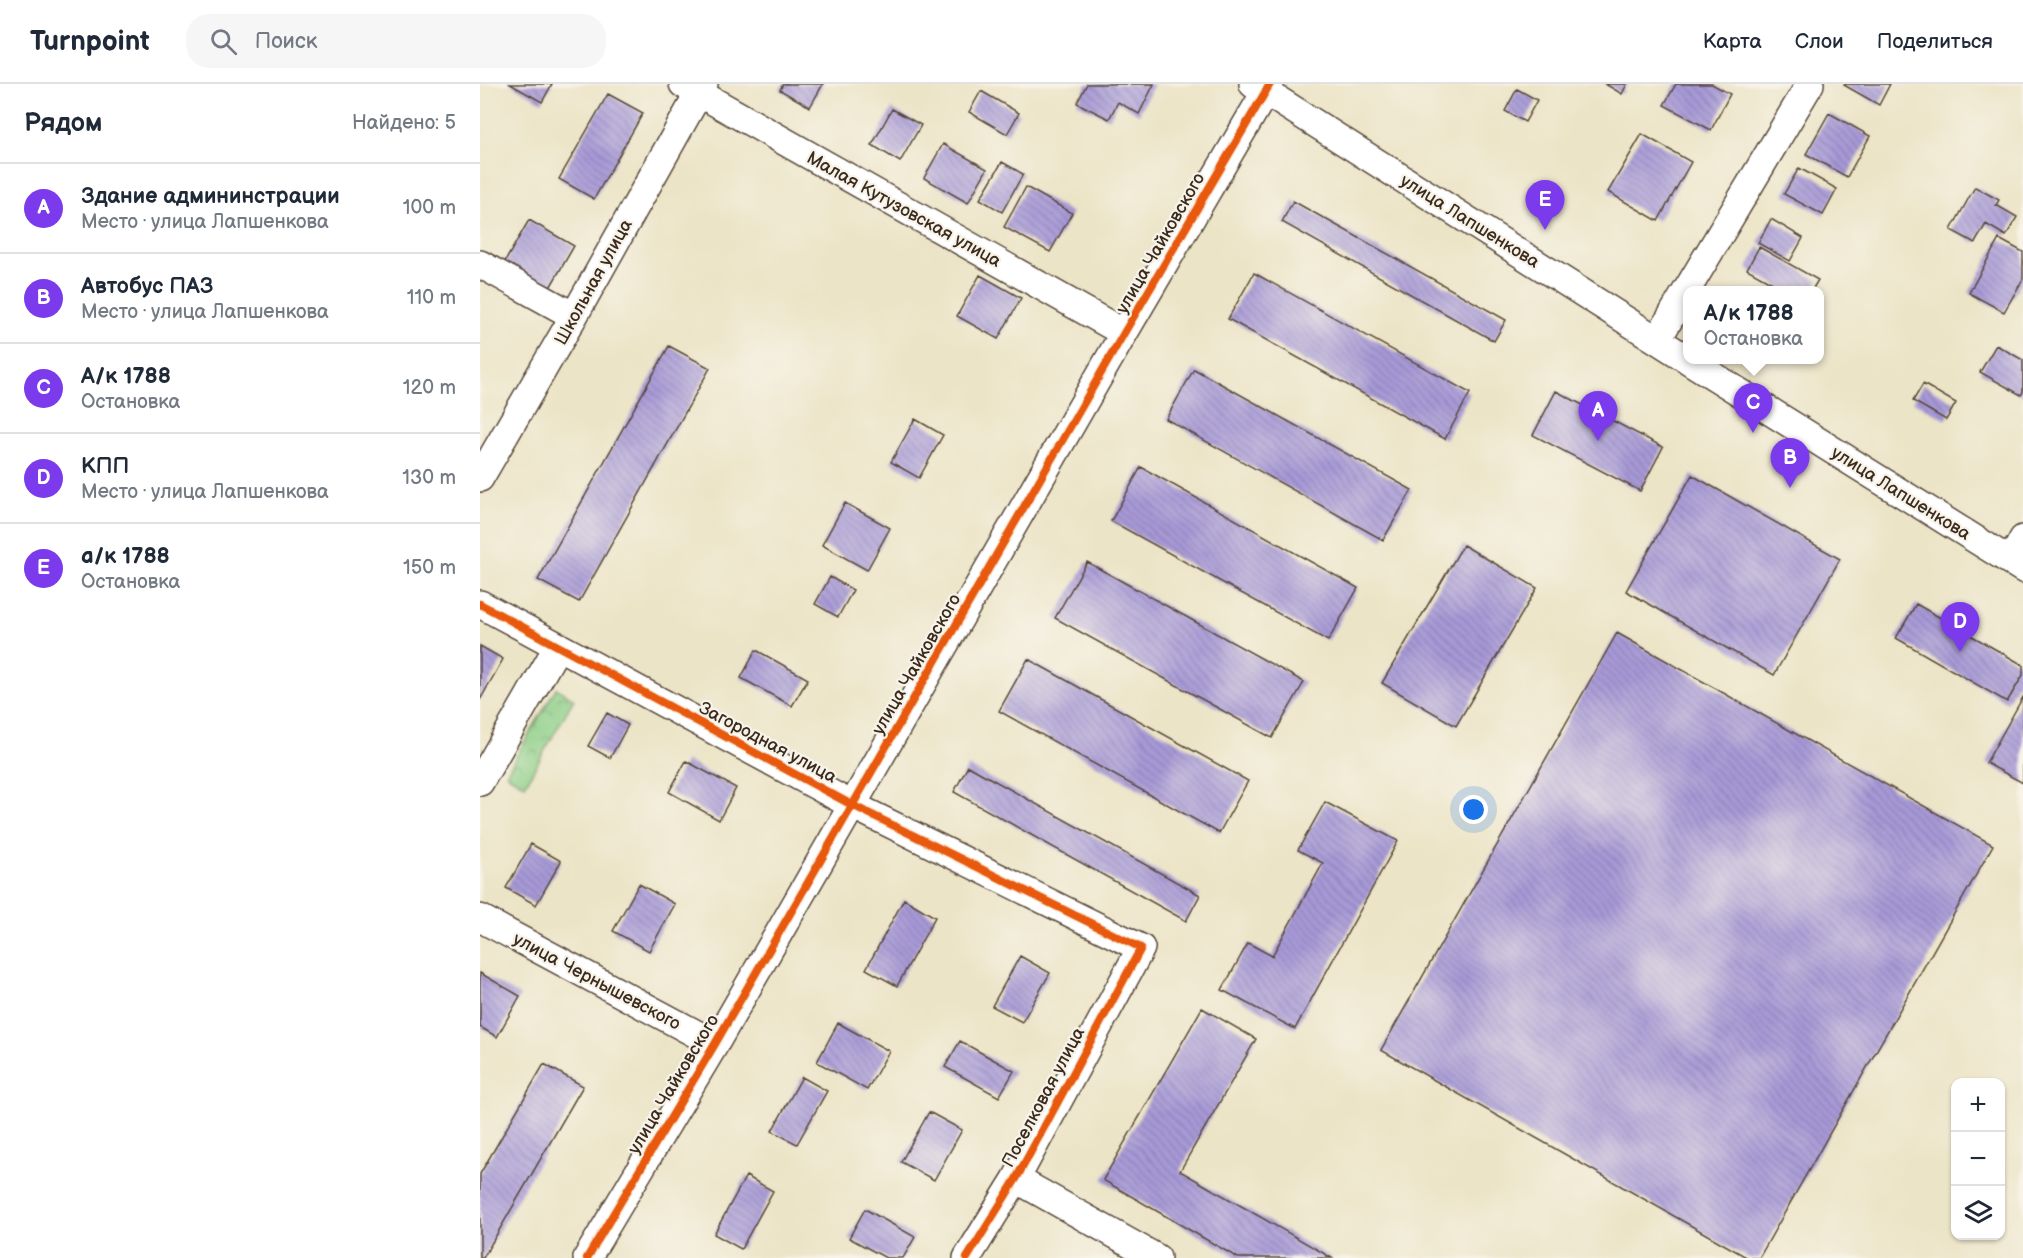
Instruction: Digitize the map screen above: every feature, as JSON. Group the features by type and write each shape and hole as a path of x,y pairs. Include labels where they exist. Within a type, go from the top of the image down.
{"street":[{"path":"1689,286 1810,84"},
{"name":"Малая Кутузовская улица","path":"695,87 1124,333"},
{"name":"Школьная улица","path":"480,478 574,316 695,87"},
{"name":"улица Лапшенкова","path":"1263,87 1683,356"},
{"name":"улица Чайковского","path":"587,1258 715,1044 1263,87"},
{"path":"480,264 574,316"},
{"path":"1657,340 1683,296"},
{"name":"улица Лапшенкова","path":"1696,364 2019,556"},
{"name":"Загородная улица","path":"480,604 852,805 1141,948"},
{"path":"480,782 558,646"},
{"name":"улица Чернышевского","path":"480,918 715,1044"},
{"name":"Поселковая улица","path":"968,1258 1016,1179 1141,948"},
{"path":"1016,1179 1157,1258"}],"green space":[{"path":"556,688 574,699 525,785 506,774"}],"building":[{"path":"510,84 552,84 542,102"},
{"path":"783,84 823,84 810,107 780,90"},
{"path":"1087,84 1154,84 1139,114 1118,102 1109,119 1077,103"},
{"path":"1605,84 1627,84 1622,94"},
{"path":"1676,84 1712,84 1730,94 1711,130 1664,105"},
{"path":"1845,84 1890,84 1879,105"},
{"path":"1517,89 1537,100 1525,122 1505,111"},
{"path":"981,91 1019,113 1007,134 969,112"},
{"path":"608,94 643,113 594,199 559,179"},
{"path":"892,109 921,125 900,162 872,145"},
{"path":"1829,113 1870,136 1847,177 1806,154"},
{"path":"1642,134 1691,162 1658,221 1608,192"},
{"path":"943,144 987,169 968,203 924,178"},
{"path":"1002,162 1023,174 1002,212 980,199"},
{"path":"1799,168 1837,189 1823,215 1784,194"},
{"path":"1026,187 1072,213 1050,252 1004,227"},
{"path":"1975,187 1999,200 1996,205 2017,217 2006,236 1986,224 1975,243 1951,230"},
{"path":"1293,201 1506,320 1494,341 1282,222"},
{"path":"1771,219 1803,238 1790,261 1758,243"},
{"path":"529,220 574,246 548,291 503,265"},
{"path":"1999,239 2023,252 2023,279 2004,312 1969,293"},
{"path":"1759,247 1818,280 1814,286 1778,286 1747,269"},
{"path":"1254,273 1470,393 1445,439 1228,319"},
{"path":"980,275 1021,298 998,339 957,316"},
{"path":"1996,345 2023,360 2023,392 2021,395 1980,372"},
{"path":"669,346 710,368 579,602 538,580"},
{"path":"1194,369 1412,490 1383,540 1166,419"},
{"path":"1923,384 1956,403 1946,420 1913,401"},
{"path":"1556,391 1663,447 1640,491 1533,435"},
{"path":"915,419 943,435 919,478 891,462"},
{"path":"1141,467 1358,588 1328,641 1111,521"},
{"path":"1692,475 1840,559 1774,675 1626,591"},
{"path":"845,503 890,528 867,570 822,545"},
{"path":"1463,545 1537,588 1456,726 1382,683"},
{"path":"1087,562 1304,682 1272,738 1055,618"},
{"path":"830,577 853,590 838,617 815,604"},
{"path":"1916,604 2023,665 2023,675 2007,702 1896,638"},
{"path":"1617,633 1993,845 1759,1258 1748,1258 1381,1050"},
{"path":"480,646 503,659 480,700"},
{"path":"756,650 808,679 792,706 741,678"},
{"path":"1028,659 1248,781 1219,833 999,711"},
{"path":"2023,697 2023,783 1986,763"},
{"path":"607,713 628,725 610,758 588,746"},
{"path":"686,761 736,788 719,820 669,792"},
{"path":"968,766 1200,895 1186,921 954,792"},
{"path":"1325,802 1398,841 1295,1029 1222,990 1248,943 1272,956 1323,863 1298,850"},
{"path":"531,844 561,861 536,905 506,888"},
{"path":"639,884 675,904 649,951 613,931"},
{"path":"904,899 935,917 897,986 866,969"},
{"path":"1020,956 1050,973 1022,1022 992,1006"},
{"path":"480,973 520,996 497,1037 480,1027"},
{"path":"1202,1008 1256,1039 1180,1171 1332,1258 1238,1258 1103,1180"},
{"path":"838,1023 889,1051 867,1090 817,1062"},
{"path":"960,1041 1014,1071 999,1097 945,1067"},
{"path":"544,1064 583,1086 483,1258 480,1258 480,1174"},
{"path":"802,1077 827,1091 797,1144 772,1131"},
{"path":"929,1112 962,1130 934,1180 901,1162"},
{"path":"746,1176 773,1191 741,1249 714,1234"},
{"path":"865,1209 915,1237 903,1258 886,1258 849,1238"}],"cycle path":[{"path":"587,1258 715,1044 1270,84"},
{"path":"480,604 852,805 1141,948 1016,1179 967,1258"}],"place":[{"name":"a/к 1788","path":"1545,230"},
{"name":"А/к 1788","path":"1753,433"},
{"name":"Здание админинстрации","path":"1598,441"},
{"name":"Автобус ПАЗ","path":"1790,488"},
{"name":"КПП","path":"1960,652"}]}
